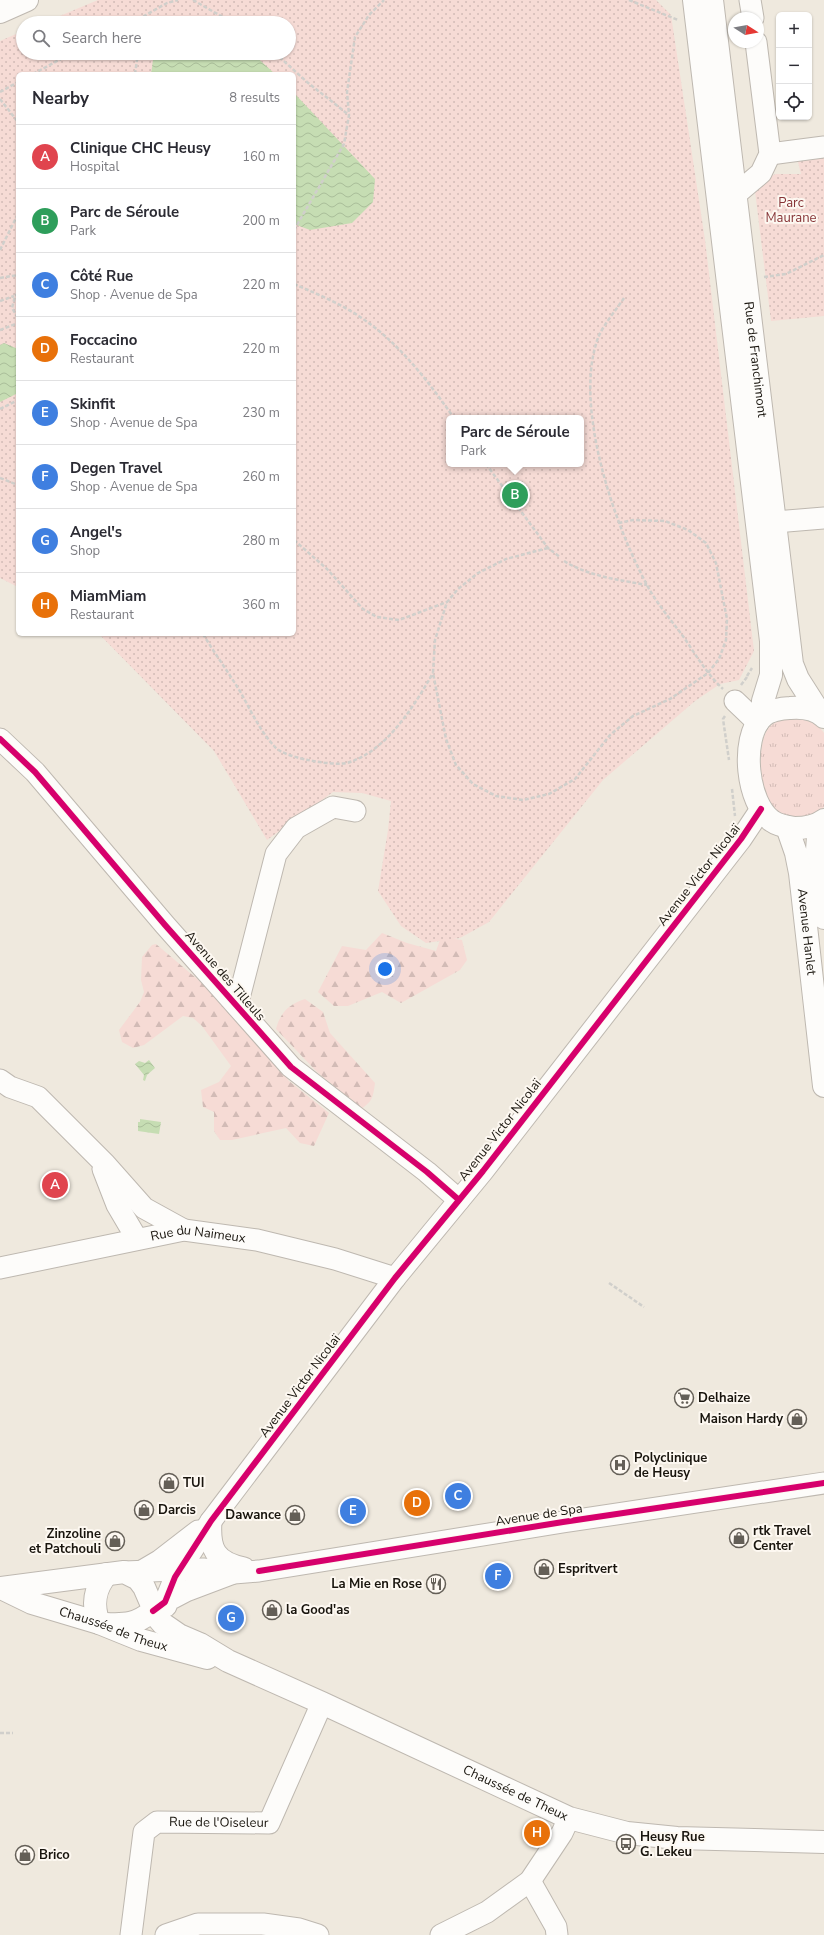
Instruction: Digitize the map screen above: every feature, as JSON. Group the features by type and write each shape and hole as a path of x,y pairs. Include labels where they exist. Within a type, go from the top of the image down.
{"main road":[{"path":"0,12 27,0"},
{"name":"Rue de Franchimont","path":"694,0 771,641 771,676 763,701 760,720 750,739 748,758 754,794 761,810"},
{"name":"Rue de Franchimont","path":"712,0 792,664 798,679 821,714"},
{"path":"760,720 769,713 788,708 810,708 821,714"},
{"path":"761,810 772,821 787,827 803,828 821,822"},
{"name":"Avenue Hanlet","path":"821,822 817,850 824,918"},
{"name":"Avenue Hanlet","path":"787,827 796,853 800,873 824,1086"},
{"path":"124,1572 138,1579 165,1614 132,1623 99,1623 95,1611 95,1592 99,1583 124,1572"},
{"name":"Chaussée de Theux","path":"1,1588 124,1572"},
{"name":"Chaussée de Theux","path":"1,1588 32,1603 99,1623 162,1647 197,1656 228,1661"},
{"name":"Chaussée de Theux","path":"165,1614 228,1661 569,1818 627,1833 676,1838 824,1842"}],"street":[{"path":"750,0 752,12"},
{"path":"735,195 761,173 770,154 757,48"},
{"path":"770,154 824,147"},
{"path":"775,522 824,518"},
{"path":"735,701 760,720"},
{"name":"Avenue des Tilleuls","path":"0,739 6,743 35,772 291,1067 427,1172 459,1200"},
{"path":"237,1006 276,854 296,828 333,807 355,811"},
{"name":"Avenue Victor Nicolaï","path":"211,1521 395,1278 459,1200 741,839 761,810"},
{"path":"3,1085 38,1097 101,1161 144,1208 184,1230"},
{"path":"101,1161 106,1181 136,1239"},
{"name":"Rue du Naimeux","path":"0,1268 184,1230 257,1240 342,1261 395,1278"},
{"name":"Avenue de Spa","path":"124,1572 203,1569 234,1573 259,1571 563,1522 824,1483"},
{"path":"165,1614 180,1570 211,1521"},
{"path":"211,1521 210,1539 220,1558 236,1566 259,1571"},
{"path":"124,1572 171,1552 211,1521"},
{"name":"Avenue de Spa","path":"165,1614 186,1591 234,1573"},
{"name":"Rue de l'Oiseleur","path":"131,1935 144,1832 157,1822 269,1823 322,1703"},
{"path":"441,1935 487,1912 530,1881 562,1833 569,1818"},
{"path":"530,1881 556,1927 557,1935"},
{"path":"166,1935 198,1924 262,1929 299,1929 318,1935"}],"path":[{"path":"144,16 167,3 178,0"},
{"path":"193,0 221,16"},
{"path":"296,227 344,144 349,115 347,92 355,37 369,15 384,0"},
{"path":"629,0 679,20"},
{"path":"37,72 59,60"},
{"path":"135,72 137,60"},
{"path":"283,60 307,82 349,115"},
{"path":"0,92 16,83"},
{"path":"0,99 16,119"},
{"path":"0,250 16,218"},
{"path":"746,280 786,274 824,255"},
{"path":"0,278 16,275"},
{"path":"296,285 362,318 389,340 417,369 452,415"},
{"path":"0,301 15,296"},
{"path":"15,296 12,308 16,315"},
{"path":"624,298 598,337 591,369 590,402 597,450 619,523 647,585 708,673 735,701"},
{"path":"0,330 16,324"},
{"path":"0,408 16,401"},
{"path":"488,467 548,548 560,557"},
{"path":"0,478 16,484"},
{"path":"548,548 506,558 478,573 458,589 447,602 435,640 433,673 446,739 456,765 473,784 496,796 523,800 549,794 575,779 610,735 633,716 670,699 708,673 719,659 726,640 727,619 725,598 716,563 706,543 688,530 665,521 633,520 619,523"},
{"path":"296,542 327,569 363,609 377,617 399,620 447,602"},
{"path":"564,561 575,567 610,579 647,585"},
{"path":"204,636 225,666 259,725 275,748 299,758 320,763 349,763 373,750 393,731 413,708 433,673"},
{"path":"609,1282 644,1307"},
{"path":"0,1733 13,1733"}],"green space":[{"path":"98,0 656,0 671,15 705,240 754,651 739,680 720,684 695,701 603,780 489,922 460,938 426,943 401,926 378,891 391,801 362,793 333,792 267,840 214,751 101,636 296,636 296,72 16,72 16,586 0,578 0,41 16,34 16,60 296,60 296,16 60,16"},
{"name":"Parc Maurane","path":"824,154 824,316 771,321 754,183 776,174 801,174 797,158"},
{"path":"787,718 808,721 817,725 824,733 824,807 819,812 808,816 788,816 779,813 769,802 762,780 761,753 763,741 767,731 773,724"},
{"path":"382,933 407,943 436,951 441,937 462,940 467,960 460,970 401,1003 382,992 348,1006 334,1006 318,992 342,946 366,950"},
{"path":"156,944 203,984 289,1081 329,1113 314,1146 300,1143 286,1128 232,1140 220,1140 214,1131 214,1112 203,1107 201,1090 219,1082 231,1066 202,1026 193,1018 183,1016 144,1045 133,1048 122,1042 119,1030 140,1002 144,992 141,980 142,957 152,945"},
{"path":"305,999 323,1012 330,1033 375,1083 372,1098 368,1104 361,1109 317,1072 276,1029 280,1018 286,1010 290,1006"}],"water":[{"path":"153,60 260,60 273,72 151,72"},
{"path":"296,95 375,179 373,202 352,223 310,230 296,225"},
{"path":"4,343 16,348 16,394 0,402 0,345"},
{"path":"149,1060 155,1068 147,1075 145,1081 143,1080 144,1075 135,1064 139,1061 145,1063"},
{"path":"140,1119 161,1122 159,1134 138,1131 138,1122 140,1122"}],"cycle path":[{"path":"0,739 35,772 165,925 291,1067 427,1172 459,1200"},
{"path":"153,1611 165,1602 175,1577 211,1521 395,1278 483,1171 741,839 761,809"},
{"path":"259,1571 563,1522 824,1483"}],"place":[{"name":"Parc de Séroule","path":"515,495"},
{"name":"Clinique CHC Heusy","path":"55,1185"},
{"name":"Delhaize","path":"684,1398"},
{"name":"Maison Hardy","path":"797,1419"},
{"name":"Polyclinique de Heusy","path":"620,1465"},
{"name":"TUI","path":"169,1483"},
{"name":"Côté Rue","path":"458,1496"},
{"name":"Foccacino","path":"417,1503"},
{"name":"Darcis","path":"144,1510"},
{"name":"Skinfit","path":"353,1511"},
{"name":"Dawance","path":"295,1515"},
{"name":"rtk Travel Center","path":"739,1538"},
{"name":"Zinzoline et Patchouli","path":"115,1541"},
{"name":"Espritvert","path":"544,1569"},
{"name":"Degen Travel","path":"498,1576"},
{"name":"La Mie en Rose","path":"436,1584"},
{"name":"la Good'as","path":"272,1610"},
{"name":"Angel's","path":"231,1618"},
{"name":"MiamMiam","path":"537,1833"},
{"name":"Heusy Rue G. Lekeu","path":"626,1844"},
{"name":"Brico","path":"25,1855"}]}
